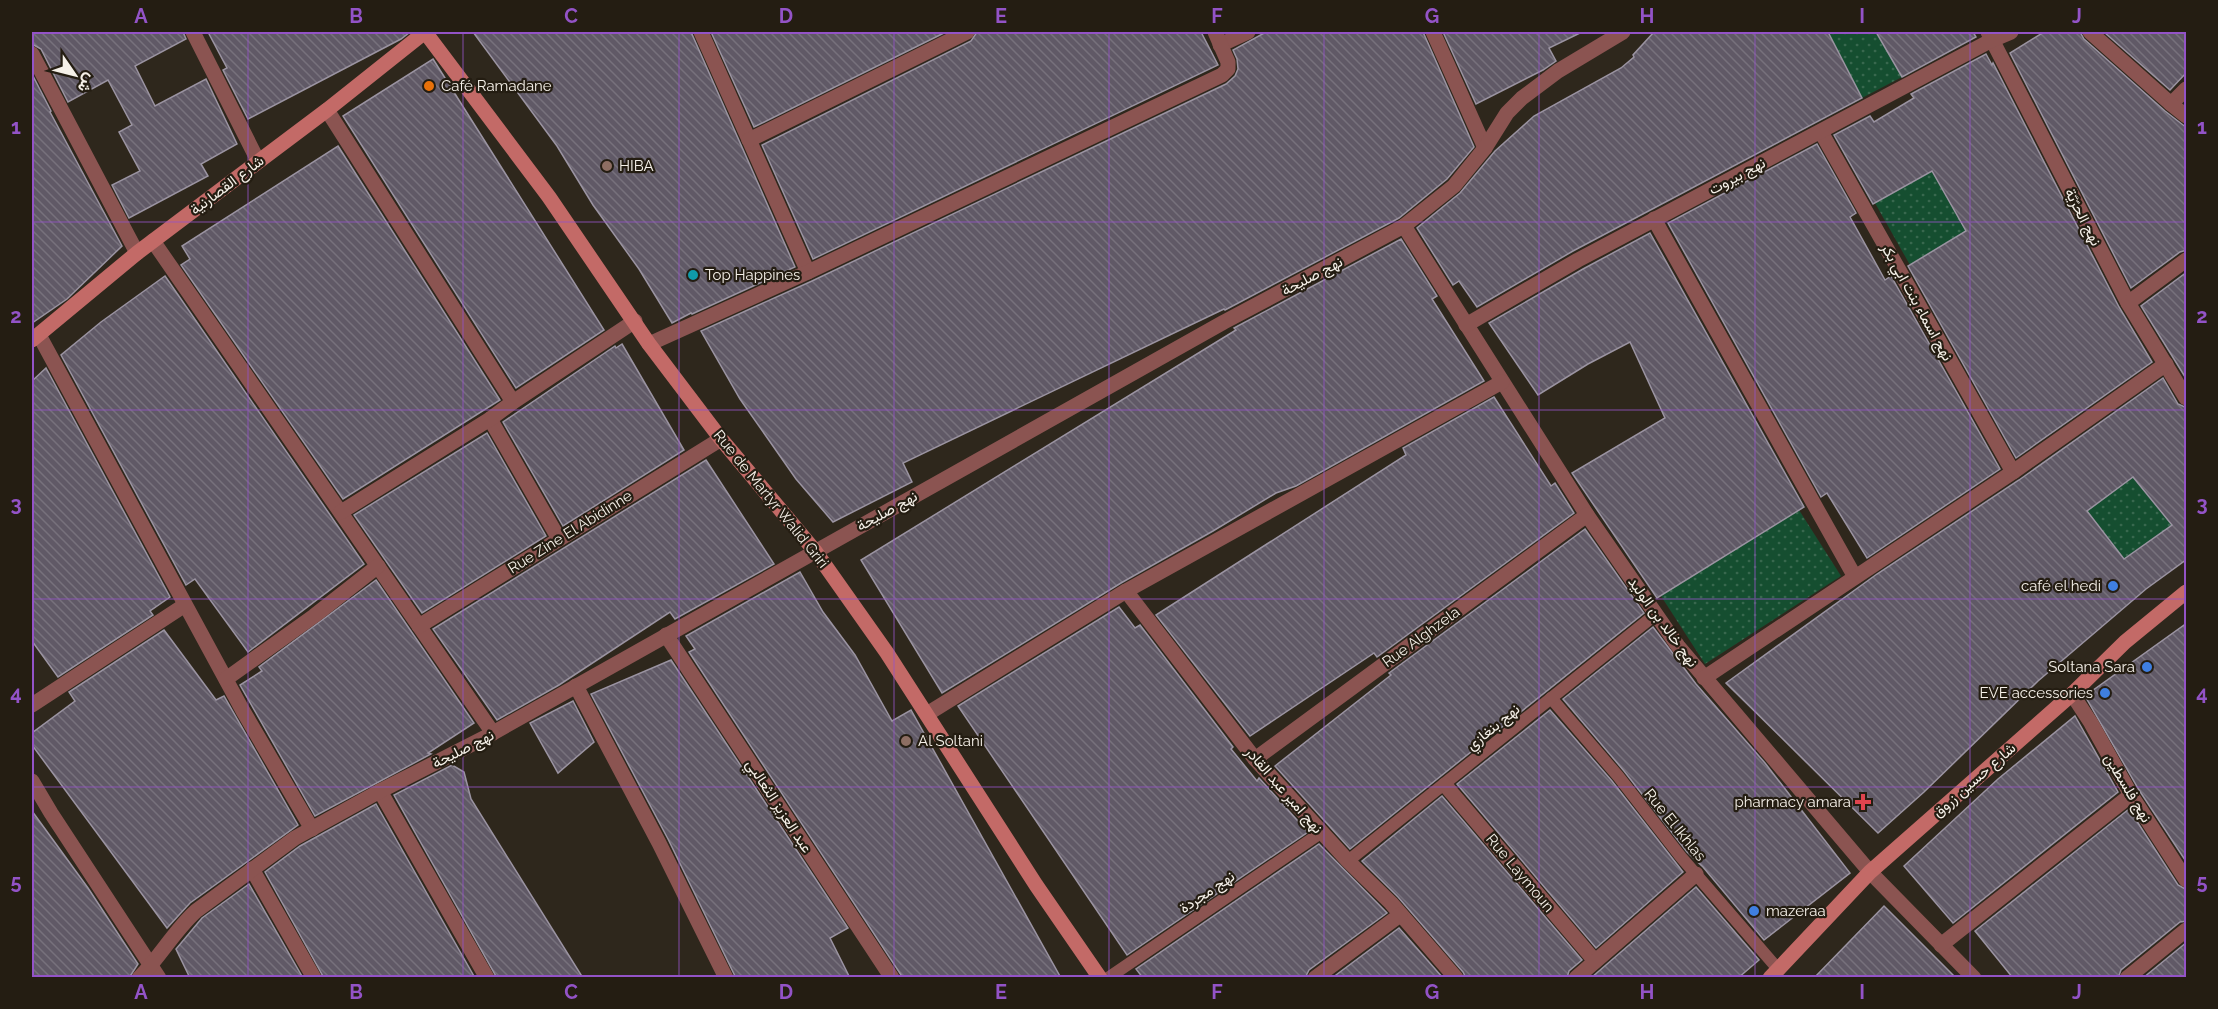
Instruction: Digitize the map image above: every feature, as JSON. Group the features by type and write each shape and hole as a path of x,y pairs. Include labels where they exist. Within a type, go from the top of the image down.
{"street":[{"path":"193,32 258,162"},
{"name":"شارع القصارنية","path":"35,337 137,252 327,110 425,32"},
{"name":"Rue de Martyr Walid Griri","path":"425,32 549,197 650,344 721,439 815,551 927,714 1036,885 1100,978"},
{"path":"700,32 807,272"},
{"path":"749,140 967,32"},
{"path":"650,344 1222,75 1228,69 1228,62 1218,38 1248,32"},
{"path":"1433,32 1485,148"},
{"name":"نهج صليحة","path":"139,978 155,971 183,923 252,870 312,829 493,733 1214,328 1404,226 1454,186 1485,148 1507,113 1522,98 1558,70 1623,32"},
{"name":"نهج بيروت","path":"1466,324 1578,260 1821,132 1990,36 2011,32"},
{"path":"2090,32 2187,116"},
{"name":"نهج الحرّيّة","path":"1990,36 2128,303 2187,398"},
{"path":"32,54 137,252"},
{"path":"2171,104 2187,89"},
{"path":"327,110 513,402"},
{"name":"نهج اسماء بنت ابي بكر","path":"1821,132 2013,472"},
{"path":"1654,219 1855,577"},
{"name":"نهج خالد بن الوليد","path":"1404,226 1587,515 1704,678 1870,872 1974,978"},
{"path":"153,241 493,733"},
{"path":"2128,303 2187,260"},
{"path":"341,512 490,419 635,321"},
{"path":"35,337 312,829"},
{"path":"1704,678 2013,472 2166,364"},
{"path":"927,714 1126,591 1502,382"},
{"path":"490,419 559,539"},
{"name":"Rue Zine El Abidinne","path":"419,626 721,439"},
{"name":"Rue Alghzela","path":"1255,759 1587,515"},
{"path":"226,679 314,616 378,566"},
{"name":"نهج امير عبد القادر","path":"1126,591 1255,759 1401,915 1456,978"},
{"name":"شارع حسين زروق","path":"1774,973 1870,872 2072,694 2125,642 2187,592"},
{"path":"32,705 185,605"},
{"name":"عبد العزيز الثعالبي","path":"666,635 892,978"},
{"path":"576,686 659,843 726,978"},
{"name":"نهج فلسطين","path":"2072,694 2131,795 2187,880"},
{"path":"32,781 155,971"},
{"name":"Rue Laymoun","path":"1445,785 1595,961"},
{"path":"380,791 487,978"},
{"path":"1941,945 2131,795"},
{"path":"252,870 314,978"},
{"path":"1576,978 1696,874"},
{"path":"1315,978 1401,915"},
{"path":"2127,978 2187,930"}],"lane":[{"name":"نهج بنغازي","path":"1348,861 1656,614"},
{"name":"Rue El Ikhlas","path":"1551,698 1618,776 1774,973"},
{"name":"نهج مجردة","path":"1108,978 1322,832"}],"green space":[{"path":"1828,32 1878,32 1902,77 1862,98"},
{"path":"1932,171 1966,231 1910,265 1875,203"},
{"path":"2133,477 2172,525 2124,559 2087,511"},
{"path":"1799,510 1841,576 1705,664 1661,596"}],"building":[{"path":"32,32 183,32 186,39 135,66 155,106 206,79 237,144 201,164 208,176 129,218 112,185 140,171 119,132 132,125 108,80 68,102 41,49 32,44"},
{"path":"208,32 410,32 401,39 248,119 223,70 227,68"},
{"path":"473,32 691,32 795,267 672,323 639,269 593,205 557,146"},
{"path":"711,32 946,32 754,127"},
{"path":"977,32 1201,32 1218,65 813,259 762,145 971,41"},
{"path":"1266,32 1423,32 1474,147 1447,179 1399,218 1225,310 903,463 912,482 833,522 796,479 740,399 701,331 812,281 1226,84 1235,76 1238,69 1233,50"},
{"path":"1443,32 1582,32 1549,48 1556,61 1543,70 1476,104"},
{"path":"1654,32 1828,32 1862,98 1573,251 1477,307 1459,281 1453,285 1417,228 1460,193 1495,151 1534,116 1621,68 1634,57 1633,55"},
{"path":"1876,32 1973,32 1976,37 1902,77"},
{"path":"2044,32 2080,32 2084,39 2187,128 2187,250 2180,252 2131,288 2010,53"},
{"path":"2104,32 2187,32 2187,72 2170,90"},
{"path":"1986,54 1992,65 1993,63 2119,307 2152,362 2016,458 1908,266 1966,231 1932,171 1873,204 1834,135 1870,116 1874,122 1914,98 1911,94"},
{"path":"433,59 604,330 516,388 343,116"},
{"path":"32,74 122,246 67,299 32,323"},
{"path":"1817,144 1856,213 1850,217 1885,280 1891,276 2000,469 1867,558 1827,493 1821,497 1668,223"},
{"path":"338,146 500,400 343,499 181,265 190,259 182,246"},
{"path":"1650,233 1804,507 1657,598 1572,473 1665,418 1630,342 1588,364 1538,395 1489,323"},
{"path":"1401,239 1437,296 1432,299 1484,381 1296,486 1276,493 1121,583 942,693 861,560 1236,330 1234,328"},
{"path":"2187,272 2187,380 2141,306"},
{"path":"165,276 364,564 248,652 195,579 186,585 61,355 101,322"},
{"path":"622,344 684,450 563,526 503,422 615,346 616,348"},
{"path":"46,368 170,597 150,611 153,615 58,677 32,641 32,381"},
{"path":"2163,378 2178,404 2187,408 2187,559 2146,589 2038,681 1924,792 1878,833 1726,683 1877,574 2019,480","holes":["2133,477 2172,525 2124,559 2087,511"]},
{"path":"1494,397 1551,486 1555,483 1574,513 1377,657 1374,653 1250,736 1156,615 1406,455 1403,448"},
{"path":"487,433 546,536 422,613 354,515"},
{"path":"706,460 774,564 675,619 670,612 559,685 497,720 433,629"},
{"path":"1585,529 1644,613 1350,849 1275,766 1391,675 1389,673"},
{"path":"800,572 823,612 855,655 892,721 911,710 1061,978 903,978 689,652 695,649 686,636"},
{"path":"376,580 474,723 428,753 431,754 315,816 240,685 262,671 259,667"},
{"path":"1119,607 1135,628 1140,625 1257,781 1259,778 1308,832 1127,955 958,706"},
{"path":"2187,623 2187,863 2139,790 2085,696"},
{"path":"1653,627 1696,684 1765,763 1850,873 1764,940 1703,867 1687,852 1624,771 1563,699"},
{"path":"164,630 216,700 224,696 298,825 190,903 167,928 32,745 32,733 75,701 69,692"},
{"path":"671,660 848,928 830,938 850,978 736,978 668,839 591,694"},
{"path":"573,701 594,742 558,773 530,723"},
{"path":"1550,710 1612,781 1683,872 1596,948 1457,784"},
{"path":"2075,716 2118,792 1953,923 1904,866 1998,779"},
{"path":"452,765 464,772 471,799 583,978 497,978 394,795"},
{"path":"1442,796 1582,960 1569,971 1567,978 1466,978 1398,897 1362,861"},
{"path":"376,804 475,978 324,978 265,872 300,846"},
{"path":"2129,809 2178,885 2187,890 2187,921 2180,922 2121,970 2118,978 2013,978 1975,931"},
{"path":"32,811 88,888 138,964 129,978 32,978"},
{"path":"1319,844 1387,913 1309,970 1305,978 1143,978 1136,969"},
{"path":"249,884 303,978 190,978 176,949 202,918"},
{"path":"1696,887 1759,960 1738,978 1591,978"},
{"path":"1884,906 1956,978 1814,978"},
{"path":"1399,928 1443,978 1332,978"},
{"path":"2187,942 2187,978 2143,978"}],"place":[{"name":"Café Ramadane","path":"429,86"},
{"name":"HIBA","path":"607,166"},
{"name":"Top Happines","path":"693,275"},
{"name":"café el hedi","path":"2113,586"},
{"name":"Soltana Sara","path":"2147,667"},
{"name":"EVE accessories","path":"2105,693"},
{"name":"Al Soltani","path":"906,741"},
{"name":"pharmacy amara","path":"1863,802"},
{"name":"mazeraa","path":"1754,911"}]}
